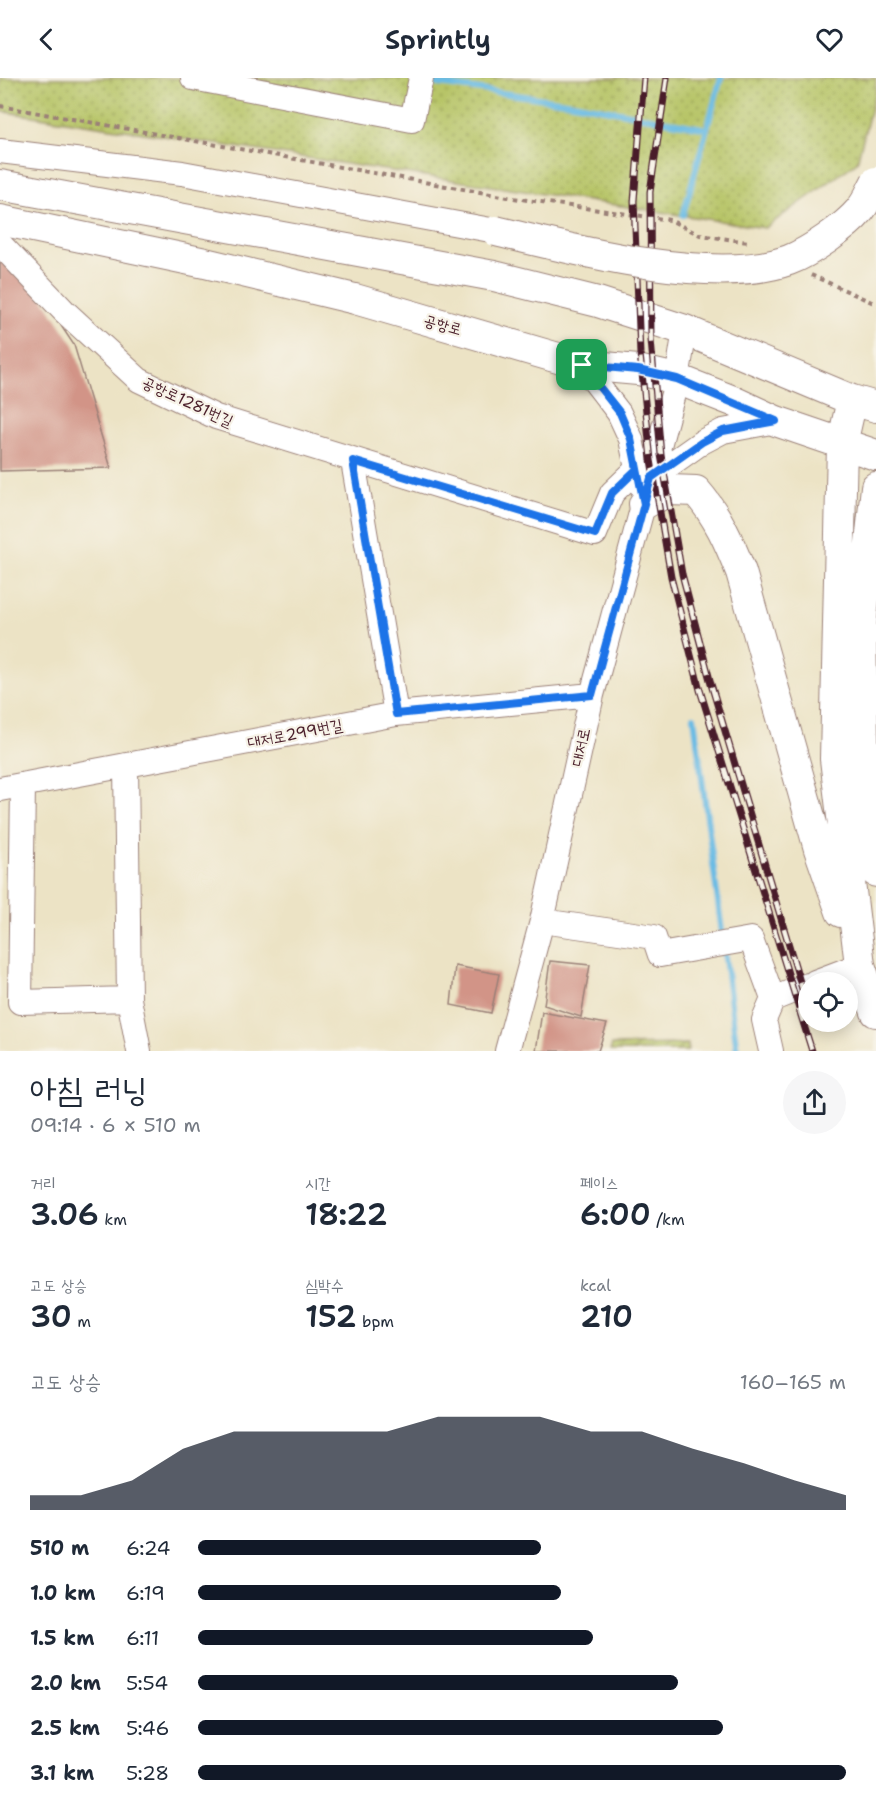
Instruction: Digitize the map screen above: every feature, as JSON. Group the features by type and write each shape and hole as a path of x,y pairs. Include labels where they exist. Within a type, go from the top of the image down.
{"main road":[{"path":"496,231 576,250 650,262 742,270 790,260 821,242 861,210 876,182"},
{"path":"0,185 494,276 598,302 685,330 864,404 842,444 835,759 860,965"},
{"name":"공항로","path":"0,220 205,263 355,299 582,365 638,370 677,379 776,421 876,455"},
{"path":"644,484 670,490 696,491 711,508 723,528 741,572 819,849 876,1012"},
{"path":"876,487 861,627 864,792 876,872"}],"street":[{"path":"193,78 412,120 421,78"},
{"path":"0,151 182,173 496,231"},
{"name":"공항로1281번길","path":"0,244 64,311 139,380 216,417 595,534 612,493 644,484"},
{"name":"대저로","path":"507,1051 542,921 592,695 644,484 677,379 685,330"},
{"path":"582,365 620,413 631,439 644,484 702,442 723,431 776,421"},
{"path":"353,461 396,714"},
{"name":"대저로299번길","path":"11,787 396,714 592,695"},
{"path":"126,765 129,999 140,1051"},
{"path":"11,787 10,1000 129,999"},
{"path":"542,921 654,937 660,955 752,939 773,999 764,1020 771,1051"},
{"path":"841,972 860,965"},
{"path":"773,999 798,989"}],"path":[{"path":"0,106 513,198 670,220 700,235 746,241 756,246"},
{"path":"806,273 876,304"}],"green space":[{"path":"0,78 876,78 876,89 857,162 765,228 0,111"},
{"path":"688,1044 688,1051 610,1051 612,1045"}],"building":[{"path":"0,252 13,254 74,345 111,468 0,471"},
{"path":"550,961 590,965 581,1017 544,1005"},
{"path":"455,966 499,974 491,1013 451,1005"},
{"path":"542,1012 607,1024 598,1051 536,1051"}],"waterway":[{"path":"683,215 721,78"},
{"path":"432,83 573,103 707,129"},
{"path":"694,717 723,940"},
{"path":"724,950 737,1051"}],"railway":[{"path":"644,78 634,201 640,354 651,460 671,577 700,690 812,1051"},
{"path":"667,78 650,192 651,340 661,455 682,574 711,684 798,975"}],"route":[{"path":"582,365 620,413 631,439 637,469 644,504 592,695 396,714 353,461 595,534 612,493 637,469 644,504 651,478 702,442 723,431 776,421 677,379 638,370 582,365"}]}
